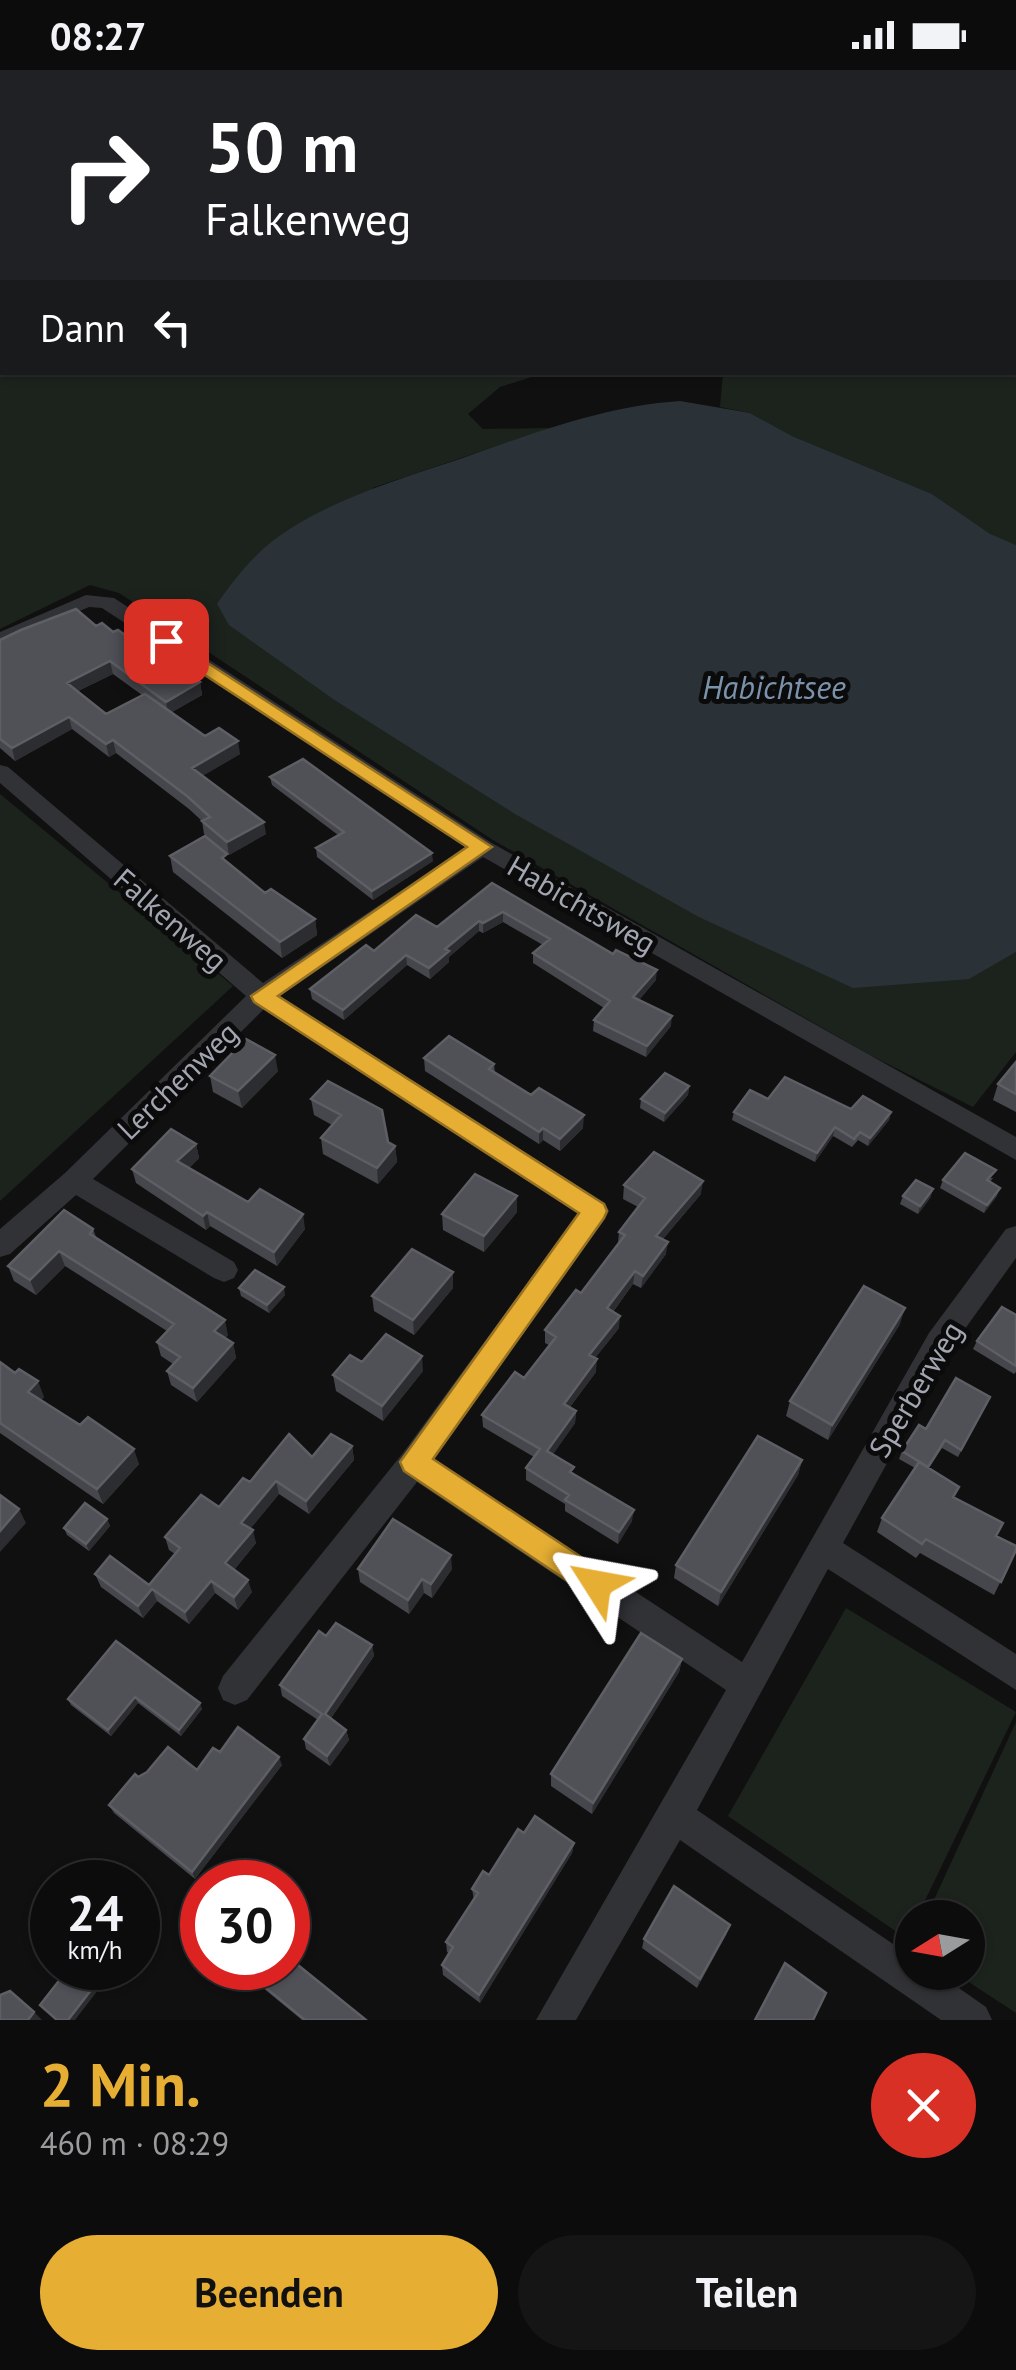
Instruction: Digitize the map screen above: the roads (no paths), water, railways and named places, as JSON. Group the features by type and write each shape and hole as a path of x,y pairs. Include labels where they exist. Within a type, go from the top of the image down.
{"street":[{"name":"Habichtsweg","path":"0,639 86,600 107,602 482,847 1016,1150"},
{"name":"Falkenweg","path":"0,772 262,996 595,1211 414,1462 235,1688"},
{"name":"Lerchenweg","path":"0,1246 74,1181 262,996 482,847"},
{"path":"74,1181 224,1270"},
{"name":"Sperberweg","path":"555,2020 676,1816 938,1342 1016,1237"},
{"path":"414,1462 749,1686"},
{"path":"823,1548 1016,1674"},
{"path":"676,1816 973,2020"}],"water":[{"name":"Habichtsee","path":"680,401 750,413 792,436 932,494 990,534 1016,545 1016,952 969,979 853,988 699,917 515,814 333,699 229,625 217,604 245,567 269,544 319,512 390,483 568,422"}]}
